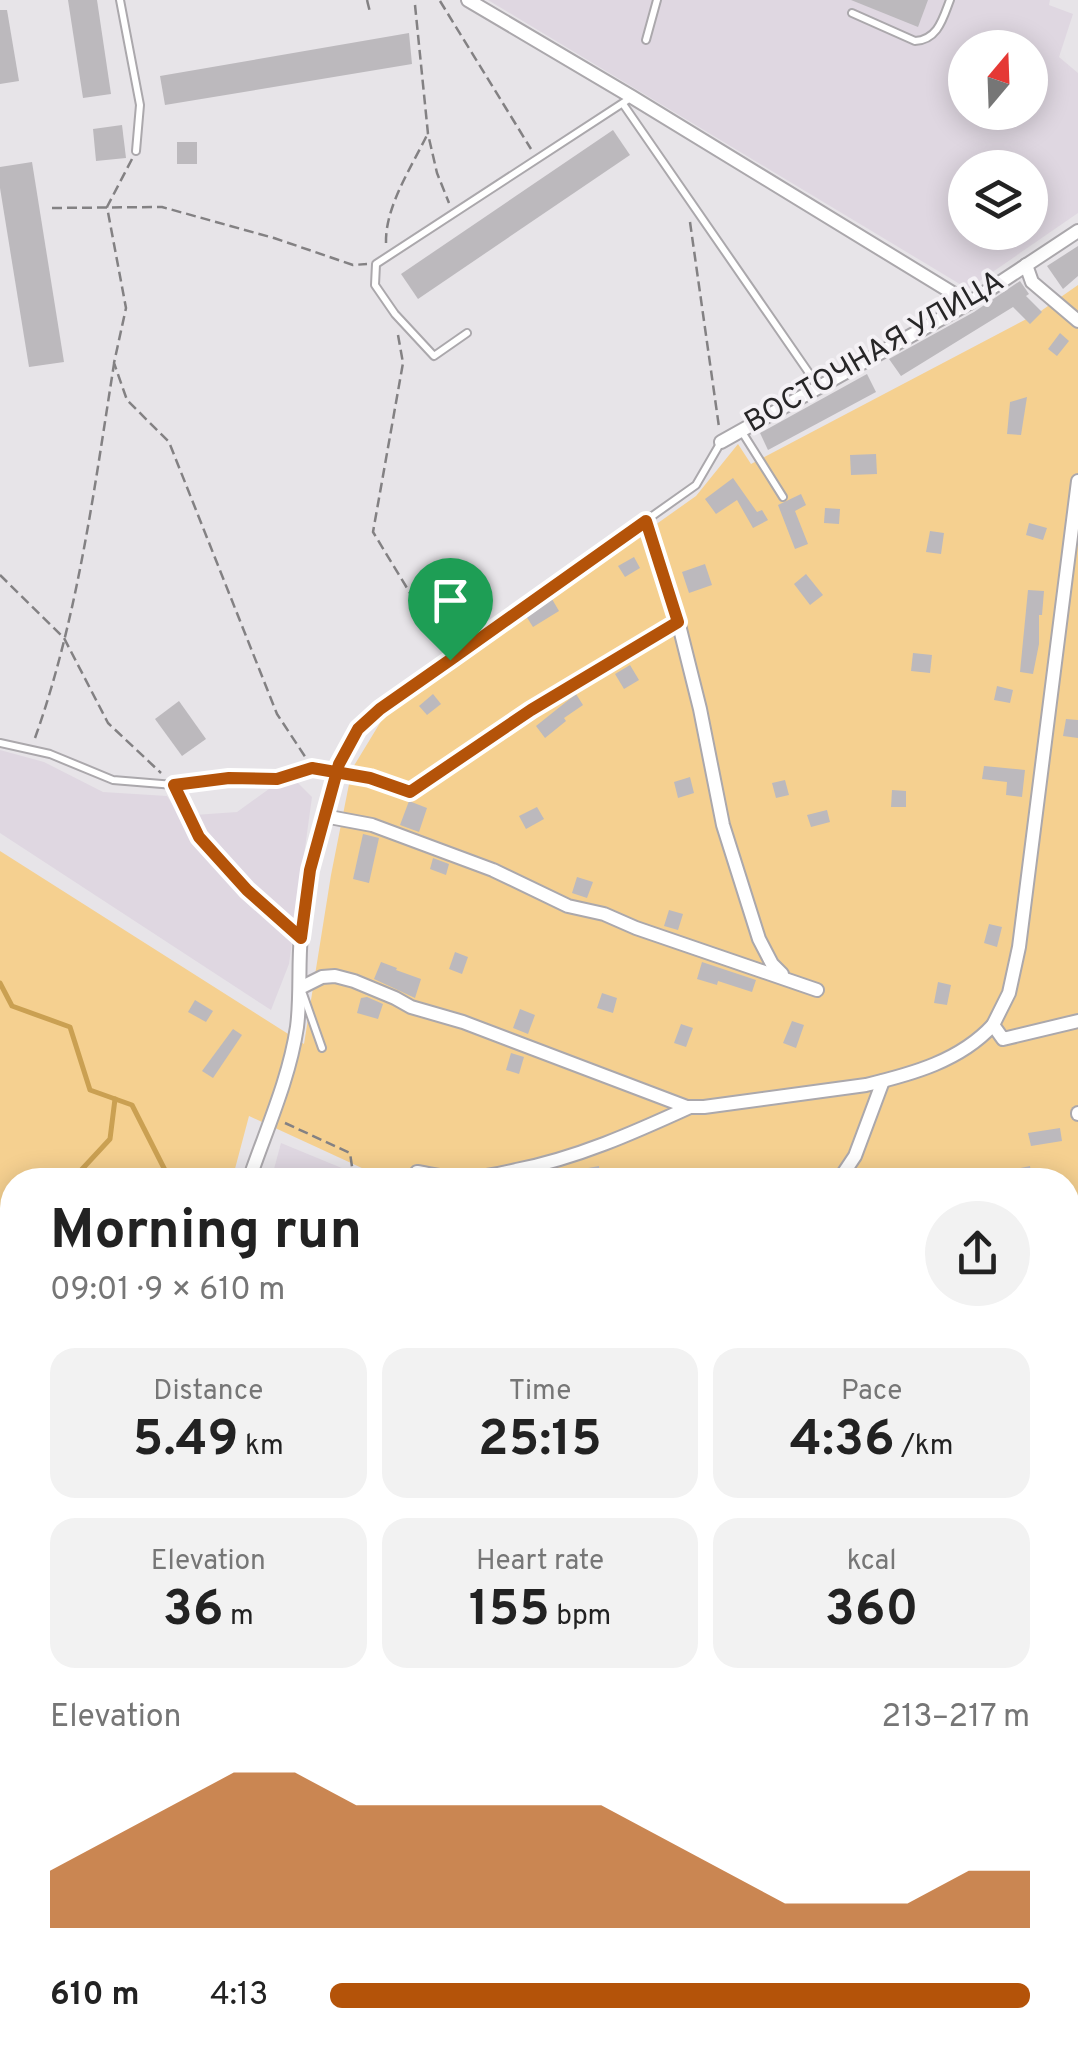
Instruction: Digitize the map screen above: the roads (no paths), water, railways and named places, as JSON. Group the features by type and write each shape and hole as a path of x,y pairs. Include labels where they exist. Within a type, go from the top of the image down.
{"street":[{"path":"468,0 969,303"},
{"name":"ВОСТОЧНАЯ УЛИЦА","path":"722,442 969,303 1078,230"},
{"path":"1026,265 1032,282 1078,321"},
{"path":"300,988 322,977 354,982 411,1007 462,1022 690,1107 884,1081 948,1058 974,1044 992,1026 1009,993 1019,947 1078,481"},
{"path":"646,521 678,622 729,844 758,939 772,964 788,979"},
{"path":"253,1168 296,1030 301,938 310,870 337,768"},
{"path":"324,816 372,825 493,870 568,906 604,914 817,990"},
{"path":"992,1026 1003,1039 1078,1021"},
{"path":"849,1168 884,1081"},
{"path":"530,1168 578,1155 690,1107"}],"lane":[{"path":"120,0 140,105 136,151"},
{"path":"646,40 657,0"},
{"path":"852,14 915,40 926,40 935,33 950,0"},
{"path":"466,333 434,356 395,314 375,285 376,264 628,100 686,196 819,388"},
{"path":"742,431 783,497"},
{"path":"337,768 358,729 380,709 696,485 722,442"},
{"path":"0,743 50,754 113,780 174,785 229,778 277,779 312,768 337,768 410,792 531,710 678,622"},
{"path":"300,988 322,1048"}],"waterway":[{"path":"0,983 12,1006 70,1027 90,1090 132,1105 164,1168"},
{"path":"83,1168 110,1139 115,1099"}]}
